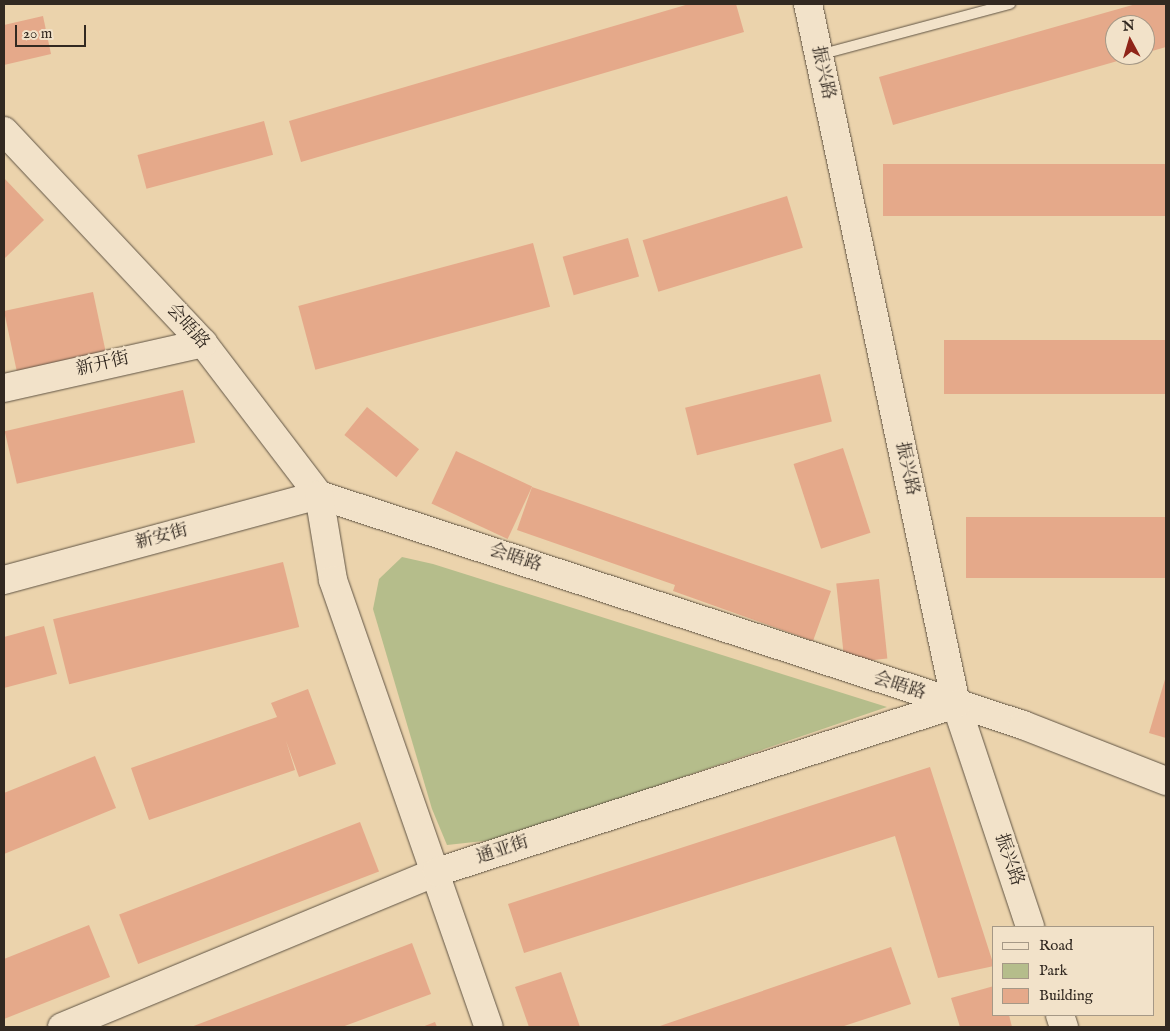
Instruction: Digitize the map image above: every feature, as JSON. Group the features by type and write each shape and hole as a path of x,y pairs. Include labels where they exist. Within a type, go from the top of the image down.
{"street":[{"name":"振兴路","path":"808,4 956,704 1030,926"},
{"name":"会晤路","path":"4,131 203,343 320,495 1023,725 1166,780"},
{"name":"新开街","path":"4,388 203,343"},
{"name":"新安街","path":"4,580 320,495"},
{"path":"320,495 333,580 437,872 489,1027"},
{"name":"通亚街","path":"62,1027 437,872 956,704"}],"lane":[{"path":"818,56 1010,4"}],"green space":[{"path":"402,557 433,564 887,707 502,839 447,845 432,809 373,609 379,579"}],"building":[{"path":"689,4 736,4 744,32 301,162 289,121"},
{"path":"1136,4 1166,4 1166,47 1155,50 1155,15 1105,15 1105,65 893,125 879,77"},
{"path":"43,16 51,54 4,65 4,25"},
{"path":"264,121 273,155 147,189 137,155"},
{"path":"883,164 1166,164 1166,216 883,216"},
{"path":"4,178 44,220 4,259"},
{"path":"787,196 803,248 658,292 643,240"},
{"path":"628,238 639,276 574,295 563,257"},
{"path":"533,243 550,307 315,370 298,306"},
{"path":"93,292 107,358 18,376 4,311"},
{"path":"944,340 1166,340 1166,394 944,394"},
{"path":"820,374 832,422 697,455 685,408"},
{"path":"183,390 195,443 17,484 5,431"},
{"path":"367,407 419,449 396,477 344,435"},
{"path":"843,448 871,533 821,549 794,464"},
{"path":"456,451 532,486 508,539 431,504"},
{"path":"532,487 831,591 813,641 673,591 675,585 517,530"},
{"path":"966,517 1166,517 1166,578 966,578"},
{"path":"283,562 299,627 69,684 53,619"},
{"path":"879,579 887,659 845,663 836,583"},
{"path":"44,626 57,674 4,688 4,637"},
{"path":"1166,676 1166,738 1149,733"},
{"path":"308,689 336,764 299,777 286,741 295,770 149,820 131,768 277,717 271,703"},
{"path":"95,756 116,808 4,854 4,793"},
{"path":"930,767 992,960 992,966 938,978 895,836 524,953 508,904"},
{"path":"360,822 379,871 138,964 119,914"},
{"path":"89,925 110,977 4,1019 4,959"},
{"path":"412,943 431,994 342,1027 191,1027"},
{"path":"891,947 911,1004 841,1027 657,1027"},
{"path":"561,972 580,1027 529,1027 515,987"},
{"path":"992,987 992,1016 1009,1016 1012,1027 960,1027 951,998"},
{"path":"435,1022 437,1027 422,1027"}]}
